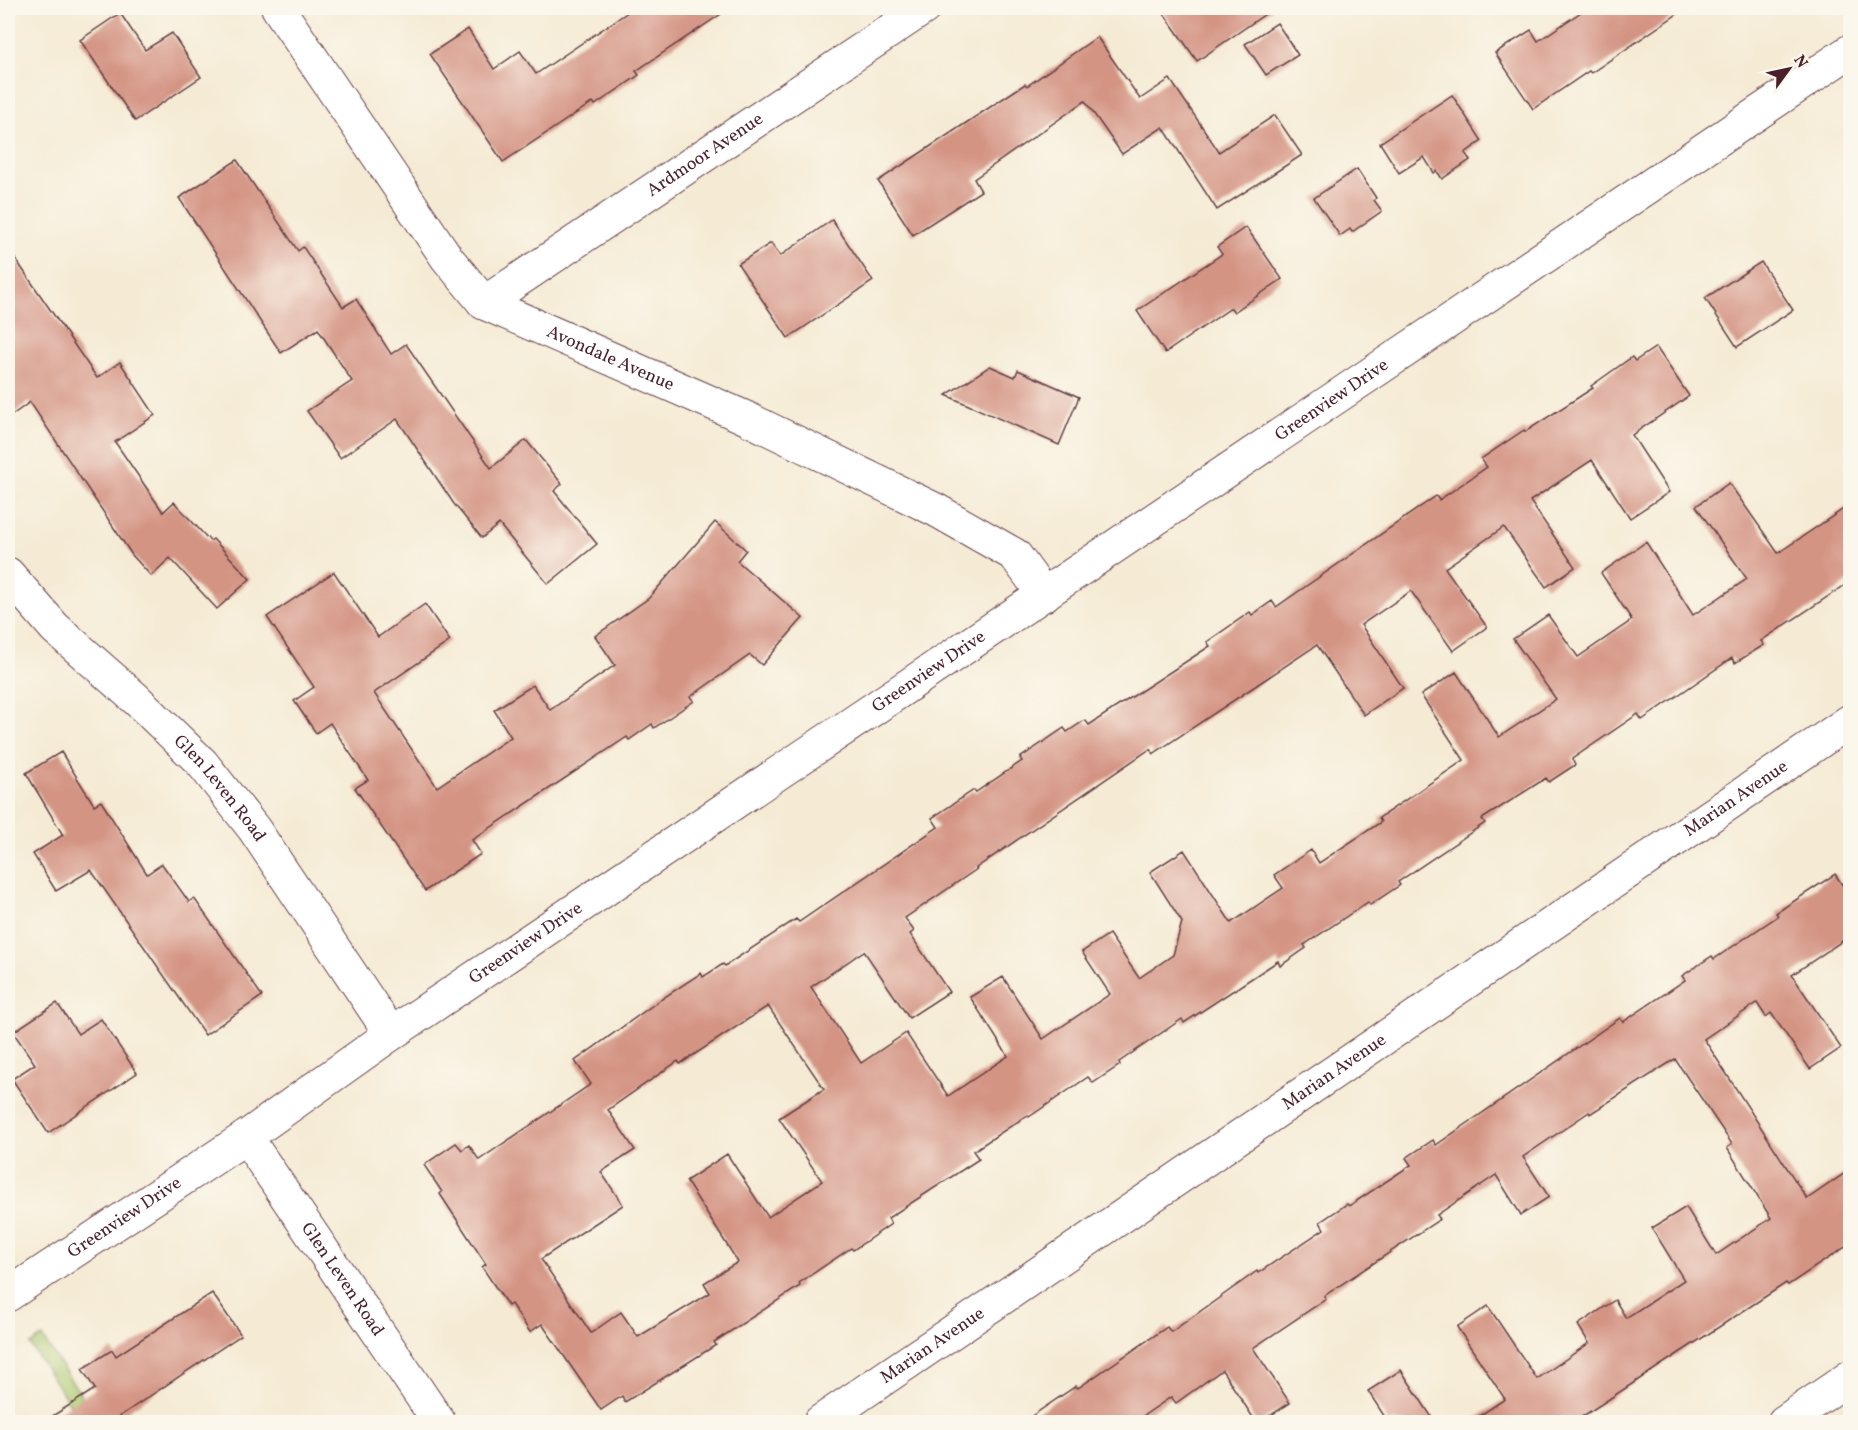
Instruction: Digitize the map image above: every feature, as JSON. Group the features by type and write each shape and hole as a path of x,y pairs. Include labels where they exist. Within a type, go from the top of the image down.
{"street":[{"name":"Avondale Avenue","path":"278,8 447,258 484,303 744,417 936,510 1015,555 1044,595"},
{"name":"Ardmoor Avenue","path":"484,303 924,8"},
{"name":"Greenview Drive","path":"8,1295 246,1137 391,1034 1851,51"},
{"name":"Glen Leven Road","path":"8,574 55,627 202,763 254,829 391,1034"},
{"name":"Marian Avenue","path":"820,1422 1851,721"},
{"name":"Glen Leven Road","path":"246,1137 439,1422"},
{"path":"1784,1422 1851,1377"}],"green space":[{"path":"42,1337 99,1422 82,1422 30,1345"}],"building":[{"path":"634,8 730,8 636,71 639,75 595,105 593,102 503,162 430,54 468,29 494,69 520,51 536,74"},
{"path":"1160,8 1274,8 1197,61"},
{"path":"1587,8 1686,8 1591,73 1589,71 1533,109 1495,53 1531,30 1538,41"},
{"path":"120,13 145,50 172,33 201,77 135,121 80,40"},
{"path":"1277,23 1298,55 1266,75 1245,44"},
{"path":"1097,37 1140,99 1170,79 1219,152 1275,115 1302,155 1217,210 1163,127 1122,154 1085,101 974,179 981,191 913,235 878,181 1025,84 1027,86"},
{"path":"1452,95 1482,141 1465,153 1470,160 1442,179 1437,171 1434,173 1424,157 1399,173 1380,143"},
{"path":"237,160 298,251 303,247 343,307 356,299 391,354 406,344 491,468 526,440 562,484 554,491 597,544 548,584 499,524 482,538 454,504 397,419 340,458 307,411 352,381 318,329 281,353 179,198"},
{"path":"1357,169 1382,211 1352,232 1350,229 1340,236 1314,198"},
{"path":"832,220 873,281 788,338 738,264 771,243 780,256"},
{"path":"1246,227 1282,279 1234,312 1231,308 1165,353 1137,311 1222,254 1217,247"},
{"path":"8,248 97,378 120,362 155,415 115,442 163,512 174,502 250,579 217,609 170,558 151,576 132,555 30,402 8,418"},
{"path":"1761,262 1793,310 1737,347 1705,298"},
{"path":"1656,347 1689,396 1632,435 1669,492 1630,518 1592,460 1530,501 1575,567 1546,587 1504,527 1445,568 1487,627 1453,651 1411,591 1361,625 1403,688 1364,715 1317,645 1153,754 1150,749 905,918 914,931 910,934 949,992 909,1018 864,951 811,987 861,1063 906,1033 948,1096 1008,1056 970,997 1003,977 1043,1039 1110,994 1082,952 1109,934 1139,978 1173,955 1182,922 1150,872 1184,850 1231,923 1283,888 1274,875 1311,850 1319,863 1381,822 1379,818 1464,760 1421,695 1456,672 1499,737 1556,699 1513,639 1548,615 1578,657 1632,620 1601,573 1646,542 1693,615 1747,579 1696,506 1729,483 1778,553 1851,504 1851,581 1761,641 1764,645 1735,663 1732,658 1642,720 1638,714 1572,759 1575,765 1549,782 1546,778 1482,819 1485,823 1398,882 1400,885 1370,905 1368,902 1304,945 1306,948 1280,966 1278,961 1184,1023 1182,1019 1119,1062 1120,1065 1093,1083 1088,1077 973,1151 979,1159 888,1218 891,1224 799,1283 800,1286 714,1342 716,1345 625,1402 622,1396 601,1410 542,1324 530,1332 511,1304 508,1306 482,1267 486,1264 440,1194 442,1192 424,1165 456,1143 462,1150 469,1145 479,1160 591,1084 575,1061 660,1000 701,973 703,977 723,964 725,966 796,919 799,922 938,827 932,818 1022,761 1020,758 1064,728 1067,732 1085,720 1089,725 1210,646 1207,642 1250,612 1252,615 1272,601 1276,607 1436,496 1439,500 1487,467 1481,459 1593,388 1591,386 1632,357 1635,361","holes":["768,1006 824,1089 779,1118 822,1181 768,1217 727,1154 686,1181 738,1262 704,1283 710,1293 638,1337 621,1312 591,1333 541,1259 623,1205 601,1172 635,1150 608,1110 678,1061 680,1064"]},
{"path":"990,366 1015,377 1018,370 1079,397 1059,445 946,395"},
{"path":"715,522 746,550 737,561 803,618 762,665 750,655 690,697 694,701 654,728 652,724 629,740 627,737 472,840 481,854 425,891 355,788 368,780 330,723 316,733 294,701 314,687 267,617 334,572 378,637 425,604 450,641 374,693 437,787 511,737 494,710 533,685 550,710 615,665 595,636 649,598"},
{"path":"61,752 94,805 101,801 147,874 162,864 189,902 194,898 262,996 205,1035 91,870 56,891 33,854 63,835 26,773"},
{"path":"1835,874 1851,898 1851,935 1792,975 1841,1048 1810,1069 1771,1013 1766,1017 1757,1003 1704,1039 1807,1199 1851,1169 1851,1243 1574,1422 1470,1422 1505,1399 1457,1327 1488,1306 1537,1379 1589,1343 1578,1325 1615,1300 1626,1318 1684,1280 1652,1228 1686,1207 1716,1255 1771,1218 1727,1148 1732,1144 1675,1059 1590,1114 1589,1112 1523,1157 1549,1197 1521,1215 1496,1175 1437,1215 1440,1219 1324,1296 1326,1299 1253,1348 1290,1403 1260,1422 1256,1422 1222,1370 1176,1403 1171,1397 1134,1422 1023,1422 1076,1386 1078,1388 1167,1327 1171,1332 1257,1271 1258,1273 1324,1229 1320,1222 1347,1204 1349,1206 1411,1165 1406,1158 1433,1140 1436,1145 1620,1018 1623,1022 1685,980 1682,976 1712,956 1714,959 1778,916 1776,913"},
{"path":"57,1003 78,1034 101,1019 137,1073 48,1133 12,1079 35,1064 13,1032"},
{"path":"212,1293 241,1335 111,1422 43,1422 95,1389 82,1369 112,1350 116,1356"},
{"path":"1401,1370 1435,1422 1388,1422 1368,1391"}]}
